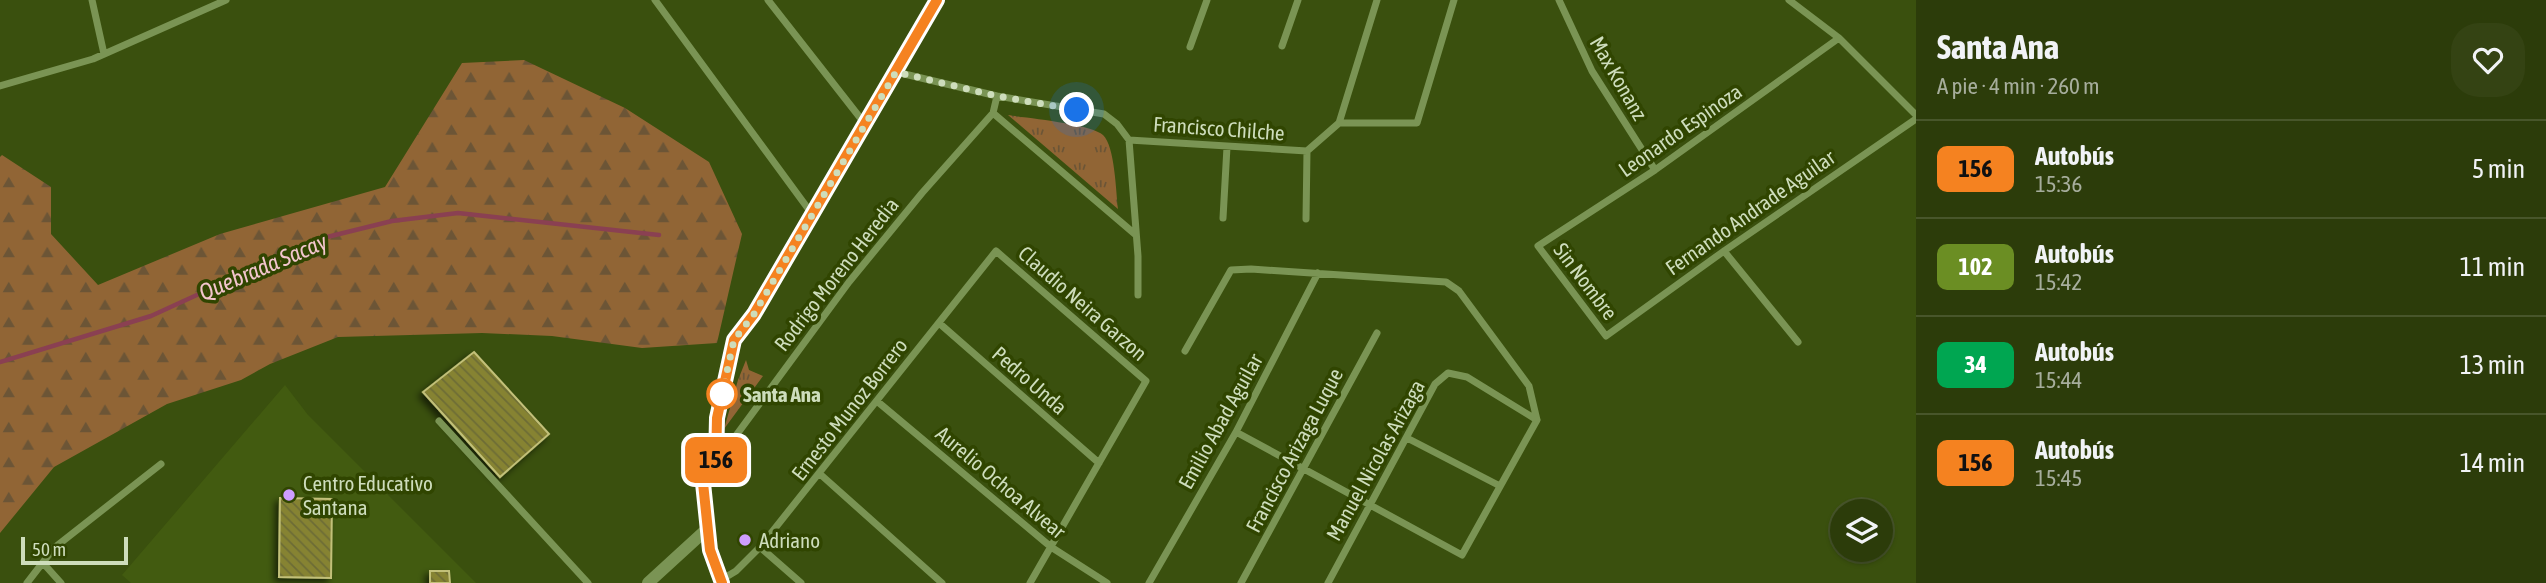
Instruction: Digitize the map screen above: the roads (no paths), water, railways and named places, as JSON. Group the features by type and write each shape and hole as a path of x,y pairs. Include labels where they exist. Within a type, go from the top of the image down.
{"street":[{"path":"92,0 104,54"},
{"path":"0,86 93,59 226,0"},
{"path":"655,0 813,214"},
{"path":"768,0 865,125"},
{"path":"722,582 710,550 703,483 716,463 717,418 734,340 754,314 937,0"},
{"path":"1190,47 1208,0"},
{"path":"1282,47 1298,0"},
{"path":"1377,0 1339,123 1417,123 1454,0"},
{"name":"Max Konanz","path":"1559,0 1592,71 1655,170"},
{"path":"1789,0 1839,38 1916,117"},
{"name":"Leonardo Espinoza","path":"1538,246 1655,170 1839,38"},
{"name":"Francisco Chilche","path":"896,72 997,96 1104,114 1117,124 1129,140 1307,151 1339,123"},
{"path":"997,96 993,113 1136,235"},
{"name":"Rodrigo Moreno Heredia","path":"716,463 849,282 993,113"},
{"name":"Fernando Andrade Aguilar","path":"1606,337 1916,117"},
{"path":"1129,140 1138,295"},
{"path":"1223,218 1227,147"},
{"path":"1306,219 1307,151"},
{"name":"Sin Nombre","path":"1538,246 1606,337"},
{"name":"Ernesto Munoz Borrero","path":"722,582 760,547 996,251"},
{"name":"Claudio Neira Garzon","path":"996,251 1146,381 1099,463"},
{"path":"1724,251 1798,342"},
{"path":"1185,351 1231,270 1251,269 1447,282 1459,291 1529,386 1537,420 1462,555 1236,432"},
{"name":"Emilio Abad Aguilar","path":"1149,583 1236,432 1318,273"},
{"name":"Pedro Unda","path":"939,323 1099,463"},
{"name":"Francisco Arizaga Luque","path":"1241,583 1377,332"},
{"name":"Manuel Nicolas Arizaga","path":"1328,583 1435,384 1448,373 1467,377 1537,420"},
{"name":"Aurelio Ochoa Alvear","path":"878,402 1051,547 1107,583"},
{"path":"439,421 588,583"},
{"path":"1407,438 1500,486"},
{"path":"1030,583 1099,463"},
{"path":"27,583 54,548 161,464"},
{"path":"820,474 942,583"},
{"path":"648,583 707,529"},
{"path":"760,547 801,583"},
{"path":"43,563 61,583"}],"waterway":[{"name":"Quebrada Sacay","path":"0,362 151,316 319,239 392,221 458,213 659,235"}],"place":[{"name":"Santa Ana","path":"722,394"},
{"name":"Centro Educativo Santana","path":"289,495"},
{"name":"Adriano","path":"745,540"}]}
